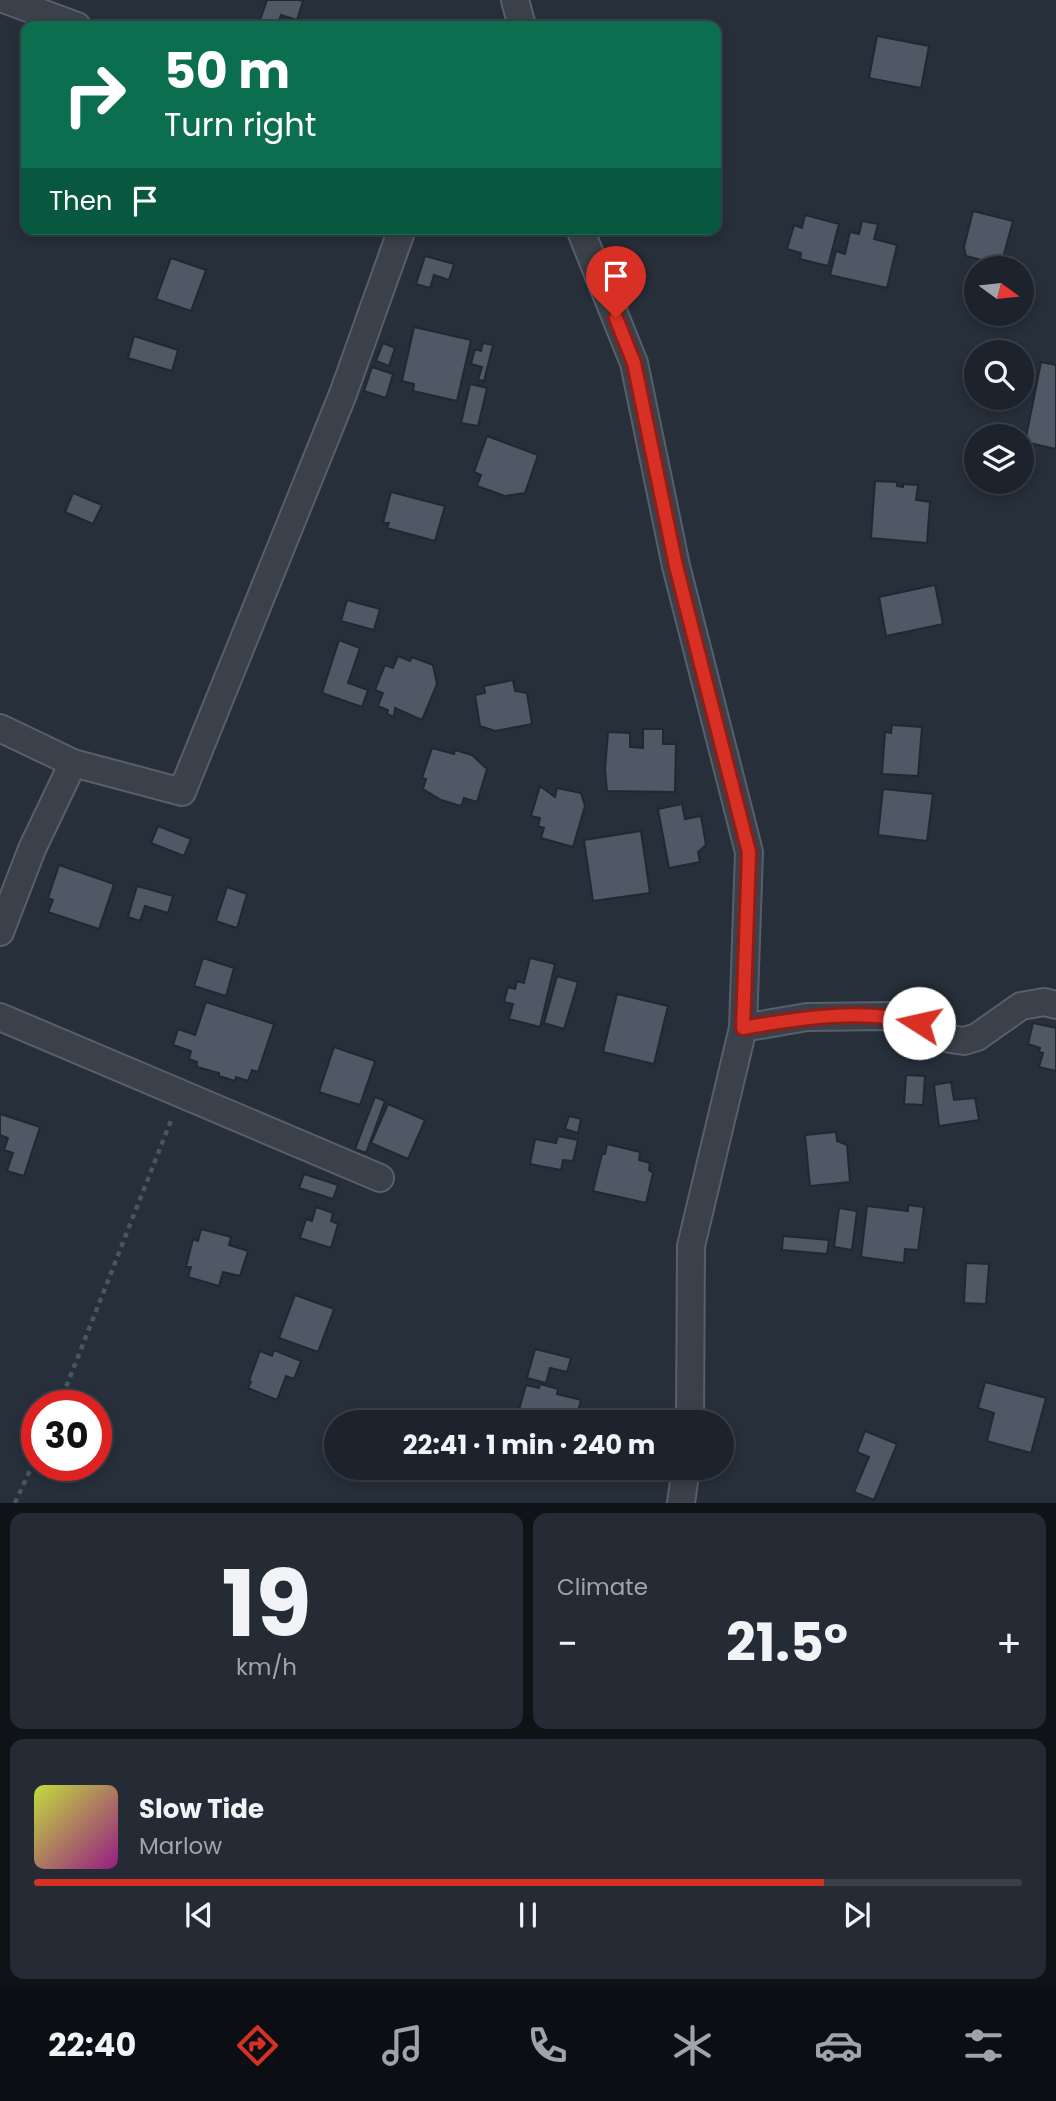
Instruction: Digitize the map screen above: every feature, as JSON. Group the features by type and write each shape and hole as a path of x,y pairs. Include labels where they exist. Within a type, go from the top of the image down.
{"street":[{"path":"6,0 63,21"},
{"path":"515,0 521,21"},
{"path":"0,728 73,763 182,792 343,394 400,235"},
{"path":"582,235 634,363 676,566 749,852 743,1028 691,1246 690,1410"},
{"path":"0,932 32,849 73,763"},
{"path":"743,1028 807,1017 891,1016 919,1023 950,1039 964,1041 977,1037 1021,1006 1044,1002 1056,1005"},
{"path":"0,1017 380,1178"},
{"path":"681,1503 684,1480"}],"path":[{"path":"65,1390 182,1094"},
{"path":"15,1503 25,1481"}],"building":[{"path":"267,0 303,1 297,20 281,15 279,21 260,21"},
{"path":"877,36 929,46 921,88 869,78"},
{"path":"973,211 1013,221 1003,256 966,256 964,247"},
{"path":"805,215 839,224 828,266 800,259 801,253 787,249 794,225 802,228"},
{"path":"862,221 878,224 874,239 897,245 887,288 830,275 836,251 845,254 850,232 859,234"},
{"path":"425,256 454,264 449,280 434,275 430,288 416,284"},
{"path":"171,258 206,270 191,311 156,299"},
{"path":"414,327 471,340 457,401 413,391 414,384 402,381"},
{"path":"134,336 178,350 172,371 128,358"},
{"path":"383,343 395,348 389,366 376,361"},
{"path":"483,343 493,345 484,381 478,380 482,367 471,364 475,349 481,351"},
{"path":"1041,362 1056,365 1056,449 1034,444 1034,424 1029,424 1031,410 1034,410"},
{"path":"372,367 393,374 386,398 364,391"},
{"path":"470,384 487,388 478,426 461,423"},
{"path":"487,436 538,455 525,493 505,496 477,486 481,475 474,472"},
{"path":"875,481 897,482 897,486 903,487 903,484 918,485 916,500 930,502 927,543 871,538"},
{"path":"391,492 445,506 435,541 387,528 389,523 383,523"},
{"path":"73,493 102,505 93,524 65,512"},
{"path":"935,585 943,624 886,636 879,597"},
{"path":"347,600 380,609 374,630 341,621"},
{"path":"339,640 360,648 348,683 368,690 362,707 322,693"},
{"path":"398,656 410,661 412,657 433,665 437,684 422,720 395,708 394,717 387,714 388,710 378,706 383,693 375,690 385,665 393,668"},
{"path":"513,680 515,691 527,693 532,724 495,731 480,726 475,695 485,693 484,686"},
{"path":"892,725 922,727 918,776 882,774 885,732 891,733"},
{"path":"643,729 663,729 663,744 676,744 675,792 607,791 605,769 608,732 630,733 630,747 643,748"},
{"path":"432,748 454,754 455,750 472,755 487,769 477,802 464,798 461,806 441,800 423,789 426,779 422,778"},
{"path":"540,786 555,797 557,788 581,793 585,806 573,847 541,838 544,828 538,826 540,818 531,816"},
{"path":"883,789 933,794 927,841 878,835"},
{"path":"682,804 685,819 701,816 706,845 698,852 700,862 669,868 658,809"},
{"path":"158,826 191,839 184,856 151,843"},
{"path":"641,831 650,893 593,901 584,840"},
{"path":"59,865 114,884 99,929 48,912 53,900 48,898"},
{"path":"137,886 173,896 168,913 145,906 140,921 128,917"},
{"path":"227,887 247,894 237,928 216,921"},
{"path":"203,958 234,968 226,996 194,986"},
{"path":"530,958 555,964 540,1027 509,1019 513,1004 504,1002 508,987 515,989 517,981 524,983"},
{"path":"557,976 578,982 564,1029 544,1023"},
{"path":"617,994 668,1006 654,1064 603,1052"},
{"path":"206,1002 274,1024 258,1072 252,1070 248,1081 236,1077 235,1081 197,1067 197,1062 189,1059 191,1051 173,1045 178,1029 195,1035"},
{"path":"1033,1023 1056,1028 1056,1071 1039,1067 1043,1053 1039,1052 1040,1048 1028,1044"},
{"path":"334,1047 375,1061 360,1105 319,1092"},
{"path":"906,1075 925,1076 923,1105 904,1104"},
{"path":"951,1082 954,1100 975,1098 979,1120 939,1126 934,1085"},
{"path":"375,1097 385,1101 366,1153 355,1149"},
{"path":"388,1104 425,1120 408,1159 371,1143"},
{"path":"0,1114 40,1127 24,1176 7,1171 13,1153 4,1150 8,1138 0,1135"},
{"path":"569,1116 581,1119 578,1133 565,1129"},
{"path":"836,1132 837,1141 847,1145 850,1182 810,1186 805,1135"},
{"path":"558,1136 578,1140 573,1161 563,1160 561,1170 530,1164 535,1139 556,1143"},
{"path":"607,1144 640,1152 639,1160 650,1163 649,1170 653,1173 646,1203 593,1191"},
{"path":"304,1174 338,1185 333,1199 299,1188"},
{"path":"908,1205 924,1207 918,1250 905,1249 904,1263 861,1257 867,1206 908,1211"},
{"path":"316,1207 333,1213 331,1221 338,1224 331,1248 300,1238 306,1219 312,1221"},
{"path":"839,1208 857,1211 852,1250 834,1247"},
{"path":"201,1229 231,1237 229,1245 248,1251 240,1276 223,1272 219,1286 188,1277 191,1267 186,1267 193,1239 198,1241"},
{"path":"783,1236 829,1240 827,1254 782,1250"},
{"path":"966,1263 989,1264 986,1304 964,1303"},
{"path":"295,1295 334,1309 318,1352 279,1338"},
{"path":"535,1349 571,1358 567,1372 550,1368 546,1383 527,1378"},
{"path":"274,1350 301,1361 294,1379 286,1376 277,1400 248,1388 260,1351 272,1356"},
{"path":"985,1382 1046,1398 1031,1453 987,1441 994,1413 978,1408"},
{"path":"540,1384 558,1389 557,1394 581,1400 578,1410 519,1410 526,1385 539,1388"},
{"path":"865,1431 897,1444 874,1500 854,1492 869,1457 857,1452"}],"route":[{"path":"616,318 634,363 676,566 749,852 743,1028 807,1017 891,1016 919,1023"}]}
